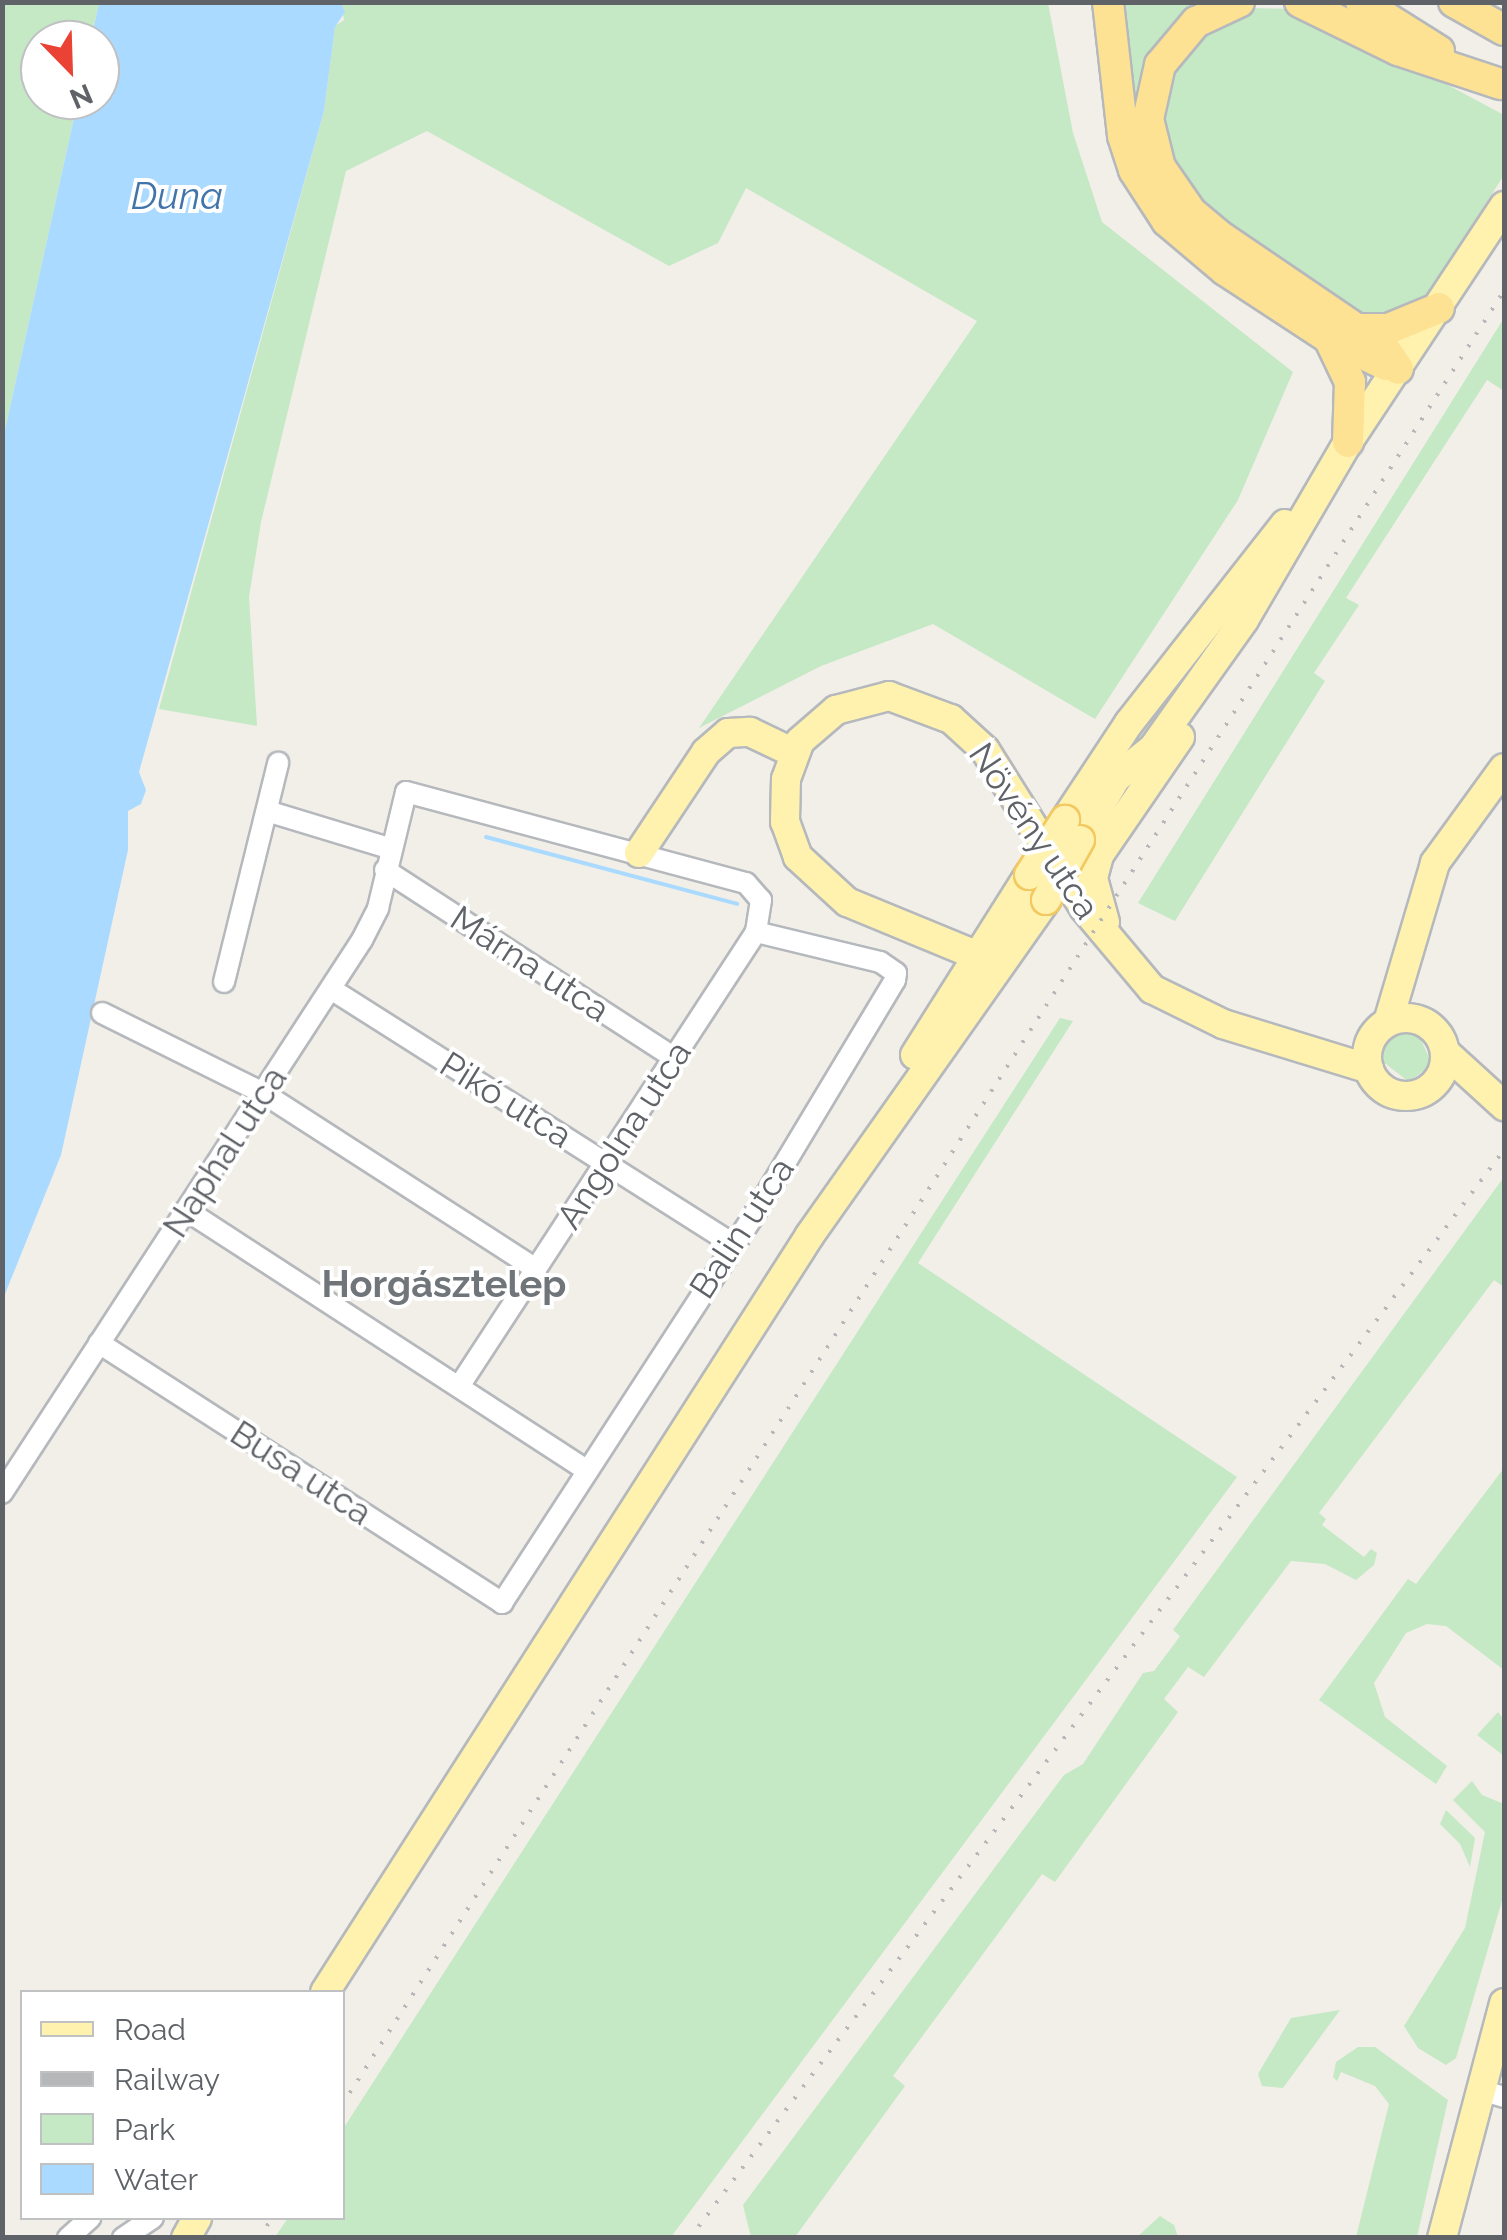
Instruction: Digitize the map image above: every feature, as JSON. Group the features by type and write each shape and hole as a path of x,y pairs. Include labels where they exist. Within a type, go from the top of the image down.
{"highway":[{"path":"1108,2 1123,136 1148,196 1190,243 1398,369"},
{"path":"1239,2 1196,22 1160,65 1148,119 1160,168 1191,212 1343,333 1388,329 1439,308"},
{"path":"1300,2 1398,50 1502,84"},
{"path":"1361,2 1502,84"},
{"path":"1454,2 1504,30"},
{"path":"1343,333 1350,382 1344,450"}],"main road":[{"path":"327,1990 987,959 1028,874 1073,830 1116,778 1152,748 1244,620 1344,450 1504,206"},
{"path":"987,959 1046,900 1073,830 1216,608 1344,450"},
{"path":"1116,951 1095,894 1099,855 1219,680 1244,620"},
{"name":"Növény utca","path":"794,753 818,722 856,700 910,699 951,719 1001,772 1116,951 1152,988 1192,1012 1369,1069 1380,1086 1398,1096 1432,1087 1495,1100"},
{"path":"639,853 706,752 728,733 750,732 794,753 786,779 785,822 812,873 847,902 987,959"},
{"path":"1369,1069 1435,863 1504,768"},
{"path":"1410,943 1425,1022"},
{"name":"Növény utca","path":"1306,1049 1425,1022 1446,1052 1495,1100"},
{"path":"1432,1087 1446,1052"},
{"path":"1442,2238 1493,2094 1504,2002"}],"street":[{"path":"224,982 278,763"},
{"name":"Naphal utca","path":"2,1494 331,989 378,908 389,848 406,792 639,853"},
{"path":"267,810 389,848"},
{"path":"639,853 746,883 761,900 756,932"},
{"name":"Márna utca","path":"385,870 675,1058"},
{"name":"Angolna utca","path":"460,1384 756,932"},
{"name":"Balin utca","path":"502,1603 895,980 896,973 880,962 756,932"},
{"name":"Pikó utca","path":"331,989 731,1243"},
{"path":"102,1013 263,1093 536,1270"},
{"path":"186,1210 460,1384 586,1470"},
{"name":"Busa utca","path":"100,1343 502,1603"},
{"path":"68,2238 88,2220"},
{"path":"123,2238 150,2220"}],"green space":[{"path":"3,3 99,3 95,20 20,20 20,120 74,120 3,439"},
{"path":"341,3 1048,3 1073,133 1102,222 1293,372 1238,500 1095,719 933,624 821,666 699,728 977,321 746,188 718,243 669,266 427,131 346,171 261,522 249,597 257,726 159,709 324,111 335,26 344,20"},
{"path":"1118,3 1205,3 1157,43 1143,68 1132,122"},
{"path":"1244,8 1299,9 1504,115 1504,175 1425,299 1404,317 1357,317 1210,215 1167,158 1160,85 1207,27"},
{"path":"1504,318 1504,391 1487,380 1346,598 1359,605 1314,673 1325,681 1175,921 1138,903"},
{"path":"1060,1018 1073,1021 918,1263 1237,1477 671,2237 275,2237 287,2220 345,2220 345,2126"},
{"path":"1409,1032 1420,1038 1432,1064 1409,1082 1377,1057 1390,1035"},
{"path":"1504,1177 1504,1287 1494,1280 1319,1513 1326,1519 1322,1525 1364,1557 1371,1549 1377,1553 1374,1565 1356,1580 1325,1564 1291,1561 1204,1677 1188,1667 1164,1699 1178,1712 1055,1882 1042,1874 893,2076 905,2086 795,2237 751,2237 743,2205 1064,1775 1083,1764 1143,1673 1154,1671 1175,1643 1180,1636 1173,1630"},
{"path":"1504,1468 1504,1670 1446,1626 1427,1624 1406,1633 1374,1683 1385,1717 1447,1766 1436,1784 1319,1700 1408,1579 1416,1584"},
{"path":"1498,1712 1504,1720 1504,1756 1477,1735"},
{"path":"1472,1781 1482,1795 1504,1804 1504,1894 1456,2058 1446,2065 1418,2048 1404,2026 1465,1928 1485,1832 1453,1800"},
{"path":"1446,1810 1475,1838 1470,1867 1460,1844 1440,1824"},
{"path":"1340,2010 1283,2088 1262,2086 1258,2074 1291,2018"},
{"path":"1358,2047 1375,2047 1448,2100 1417,2237 1356,2237 1389,2104 1375,2086 1341,2072 1337,2081 1333,2077 1336,2062"},
{"path":"1160,2216 1174,2225 1178,2237 1137,2237"}],"water":[{"name":"Duna","path":"99,3 341,3 345,12 335,27 324,111 139,772 146,790 141,804 128,811 128,850 61,1155 3,1299 3,439 74,120 120,120 120,20 95,20"}],"waterway":[{"path":"486,837 737,904"}],"railway":[{"path":"345,2100 1504,291"},
{"path":"690,2238 1504,1150"},
{"path":"259,2238 271,2220"}],"district":[{"name":"Horgásztelep","path":"444,1284"}]}
